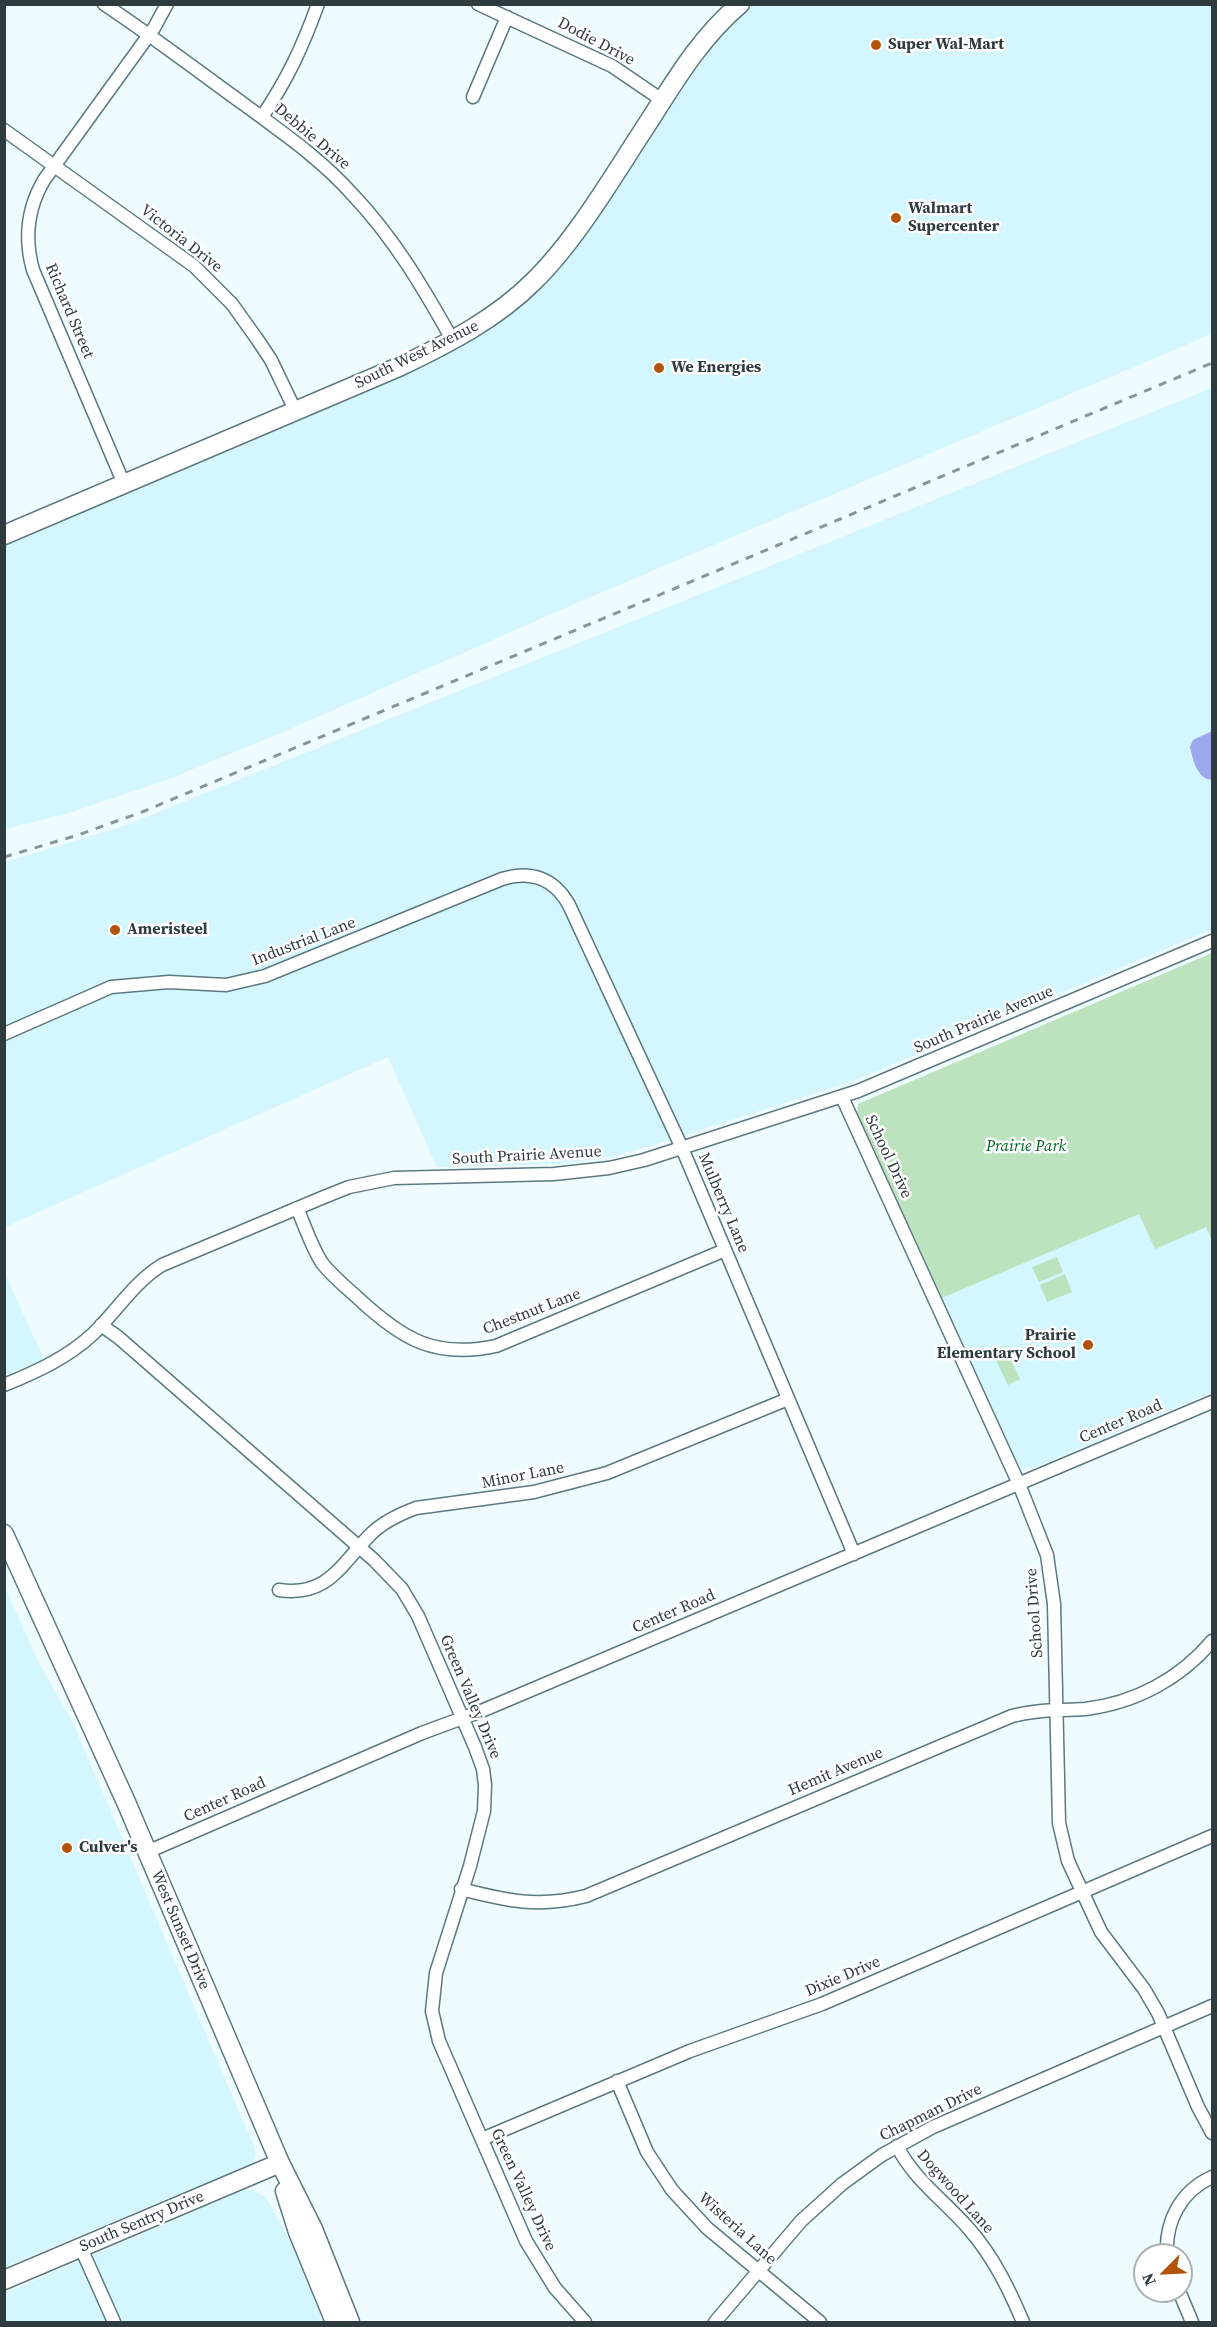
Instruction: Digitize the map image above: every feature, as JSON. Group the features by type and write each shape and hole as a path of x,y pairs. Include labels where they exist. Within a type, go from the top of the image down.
{"street":[{"name":"Debbie Drive","path":"104,4 316,158 362,204 404,259 453,341"},
{"name":"Richard Street","path":"124,484 29,258 27,229 30,207 40,187 149,35 167,4"},
{"path":"262,117 297,60 318,4"},
{"name":"Dodie Drive","path":"478,4 612,66 662,100"},
{"name":"South West Avenue","path":"4,536 401,366 453,341 484,322 512,301 551,262 588,213 699,44 740,4"},
{"path":"473,97 507,17"},
{"name":"Victoria Drive","path":"4,130 194,266 232,304 271,360 296,412"},
{"name":"Industrial Lane","path":"4,1034 111,987 169,982 226,985 265,976 502,879 523,875 542,878"},
{"name":"Mulberry Lane","path":"542,878 557,888 569,904 682,1148 854,1554"},
{"name":"South Prairie Avenue","path":"4,1385 44,1368 78,1348 133,1288 150,1272 162,1265 349,1187 379,1180 408,1177 544,1175 585,1172 624,1165 842,1097 1212,941"},
{"name":"School Drive","path":"842,1097 1039,1531 1051,1576 1054,1604 1059,1823 1068,1861 1101,1932 1144,1989 1164,2027 1198,2107 1212,2133"},
{"name":"Chestnut Lane","path":"297,1208 319,1256 344,1285 400,1333 422,1343 447,1349 496,1346 724,1250"},
{"name":"Green Valley Drive","path":"101,1325 118,1337 359,1547 393,1578 410,1602 483,1769 485,1794 481,1828 436,1973 432,2011 440,2041 526,2241 555,2288 585,2322"},
{"name":"Minor Lane","path":"279,1590 295,1593 316,1587 349,1560 370,1535 396,1517 416,1508 534,1492 607,1473 788,1399"},
{"name":"Center Road","path":"147,1852 412,1738 462,1719 1212,1402"},
{"name":"West Sunset Drive","path":"4,1534 147,1852 280,2163 313,2229 350,2322"},
{"name":"Hemit Avenue","path":"461,1889 522,1903 550,1903 586,1896 1012,1716 1031,1711 1104,1706 1142,1694 1178,1674 1212,1641"},
{"name":"Dixie Drive","path":"482,2139 690,2051 822,2004 1212,1836"},
{"name":"Chapman Drive","path":"715,2322 821,2202 861,2169 897,2146 953,2118 1212,2007"},
{"name":"Wisteria Lane","path":"617,2081 647,2152 672,2190 707,2228 820,2322"},
{"name":"Dogwood Lane","path":"897,2146 911,2169 961,2220 985,2249 1008,2287 1023,2322"},
{"name":"West Sunset Drive","path":"280,2163 284,2187 298,2232 335,2322"},
{"name":"South Sentry Drive","path":"4,2280 280,2163"},
{"path":"1167,2243 1167,2235 1177,2208 1191,2190 1212,2177"},
{"path":"81,2248 114,2322"},
{"path":"1184,2303 1192,2322"}],"shaded area":[{"path":"742,5 1212,5 1212,334 579,602 281,733 169,779 69,813 5,829 5,536 283,418 514,301"},
{"path":"1212,388 1212,929 853,1081 610,1157 558,1164 437,1167 388,1057 5,1227 5,862 121,827"},
{"name":"Prairie Elementary School","path":"1139,1214 1206,1226 1212,1241 1212,1392 1036,1467 1024,1469 1018,1463 942,1298"},
{"path":"4,1271 44,1360 5,1375 4,1375"},
{"path":"4,1586 39,1663 73,1723 255,2149 252,2163 237,2170 245,2191 252,2190 266,2197 294,2249 323,2322 5,2322 5,2293 198,2210 190,2189 5,2267"}],"green space":[{"name":"Prairie Park","path":"1212,953 1212,1241 1206,1227 1155,1249 1139,1214 942,1298 857,1113 858,1104"},
{"path":"1057,1257 1063,1272 1039,1282 1032,1267"},
{"path":"1065,1274 1072,1292 1047,1302 1040,1285"},
{"path":"1005,1346 1020,1379 1008,1385 992,1352"}],"water":[{"path":"1212,731 1212,780 1199,773 1190,747 1193,740"}],"railway":[{"path":"4,857 78,835 142,812 1212,363"}],"place":[{"name":"Super Wal-Mart","path":"876,45"},
{"name":"Walmart Supercenter","path":"896,218"},
{"name":"We Energies","path":"659,368"},
{"name":"Ameristeel","path":"115,930"},
{"name":"Prairie Elementary School","path":"1088,1345"},
{"name":"Culver's","path":"67,1848"}]}
